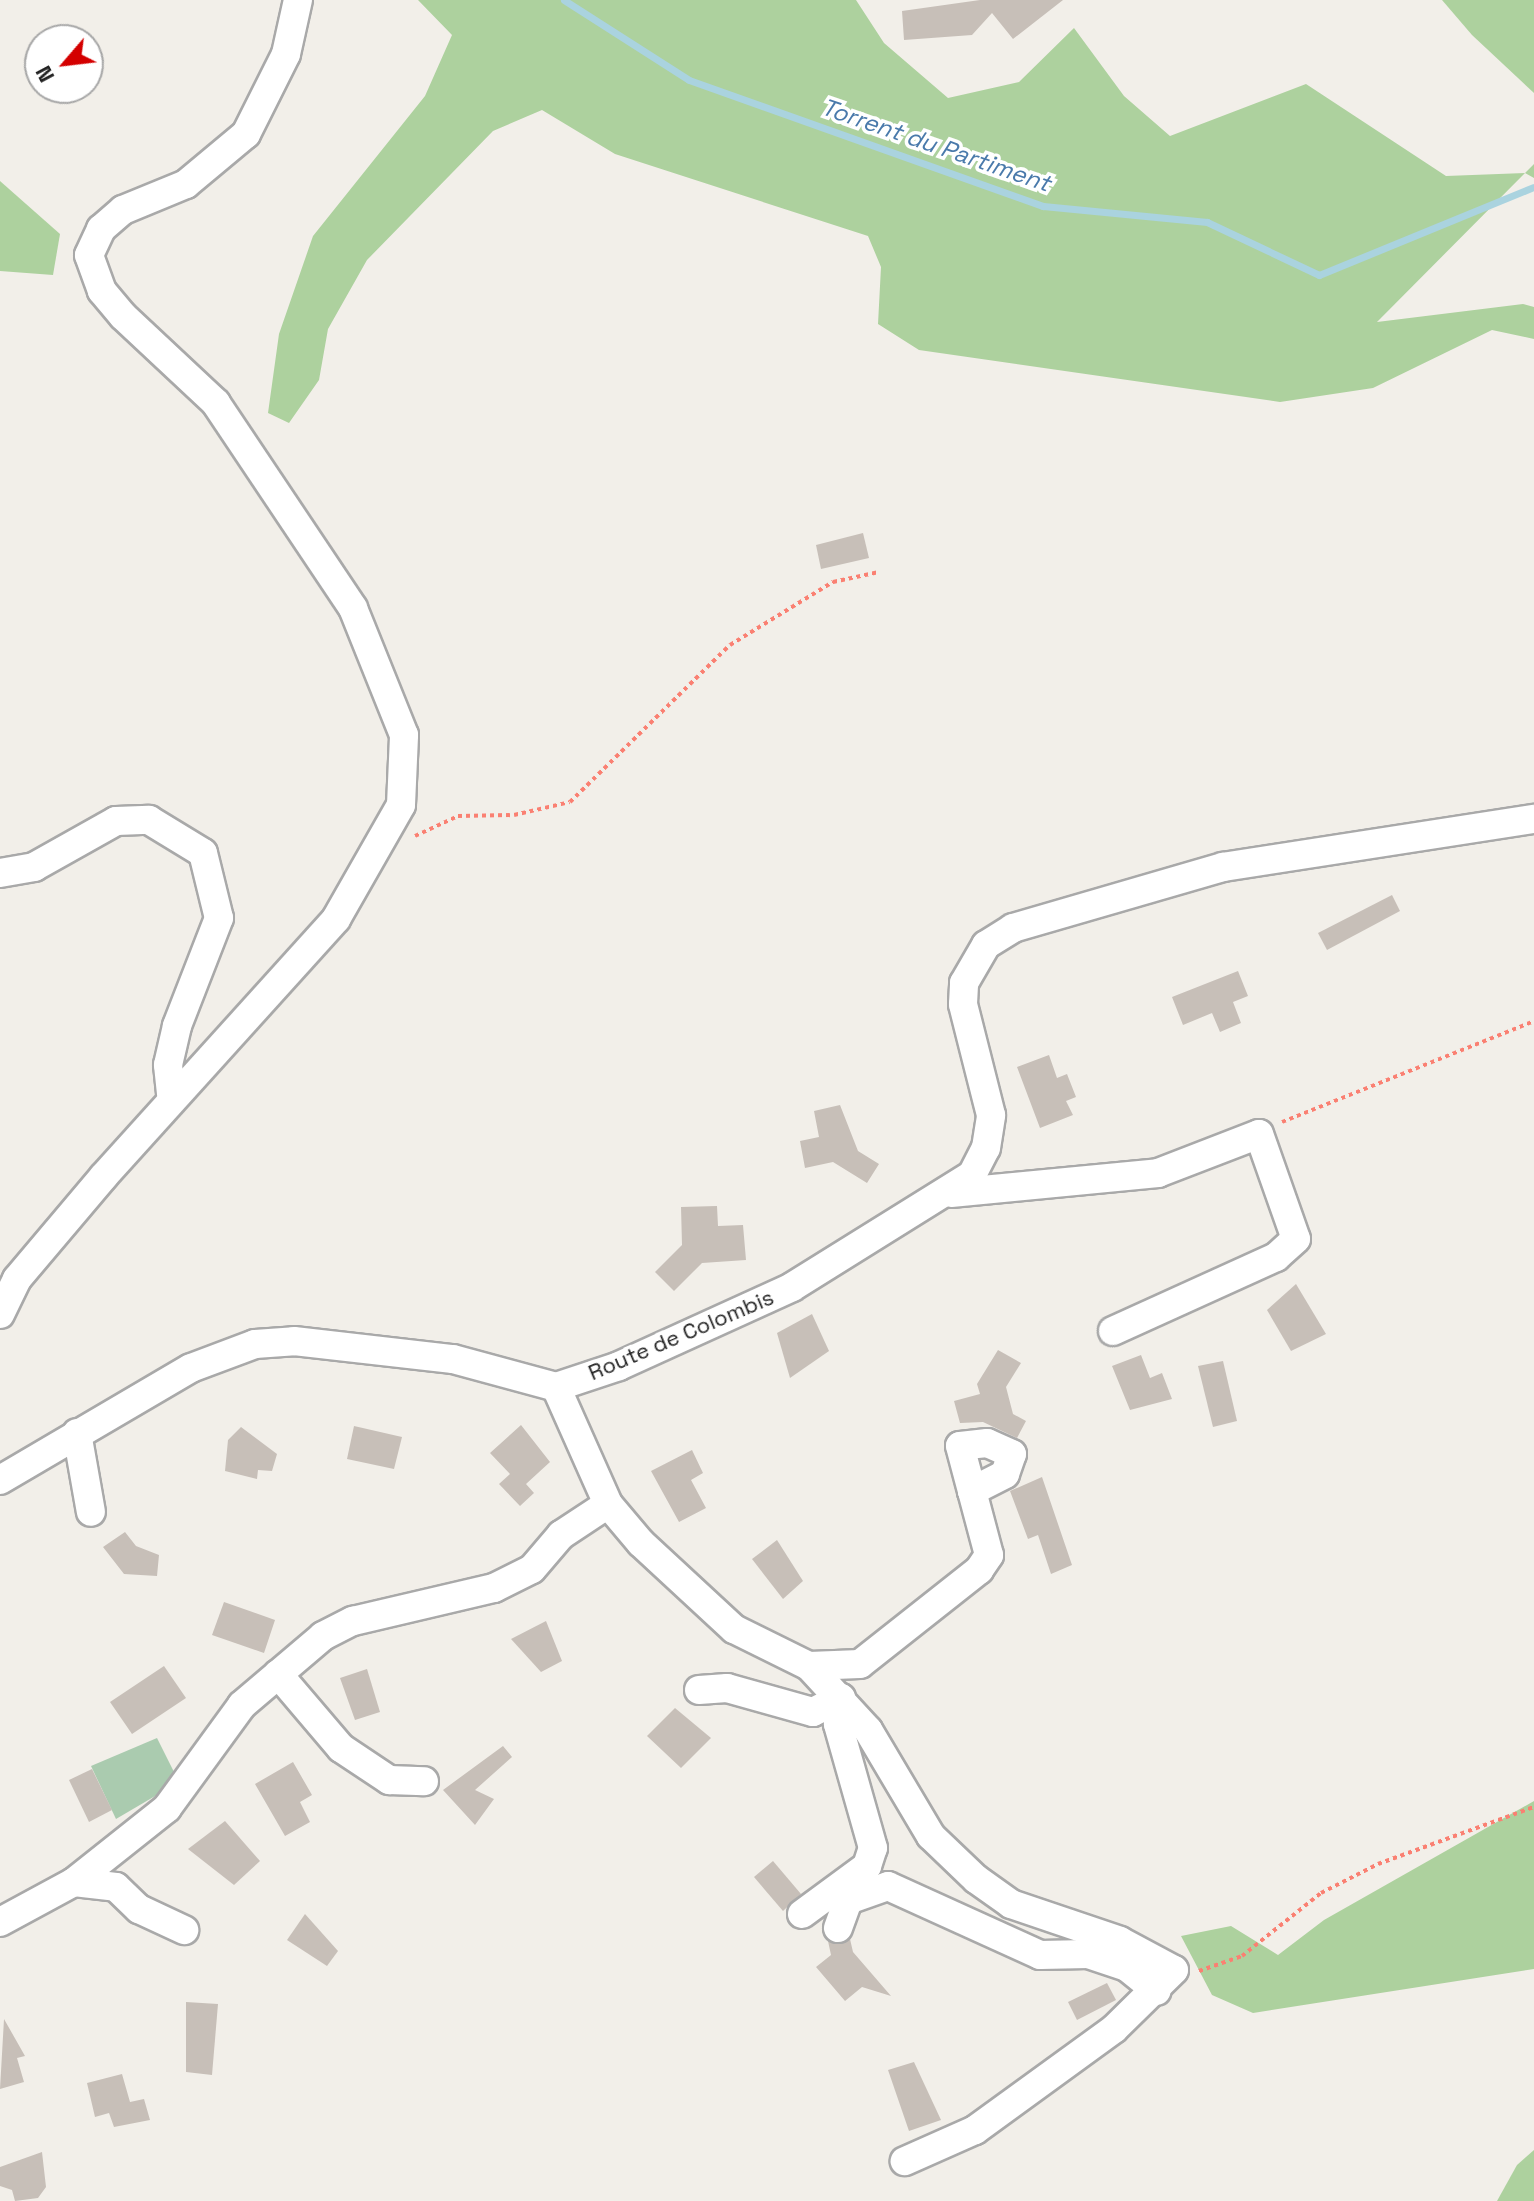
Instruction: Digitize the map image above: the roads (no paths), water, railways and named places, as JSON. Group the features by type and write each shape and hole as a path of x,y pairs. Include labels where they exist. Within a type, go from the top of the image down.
{"street":[{"path":"0,1314 17,1279 171,1096 336,919 385,843 406,768 404,735 375,649 272,480 216,403 102,291 89,255 101,229 123,210 186,184 246,134 286,54 298,0"},
{"name":"Route de Colombis","path":"556,1387 792,1287 972,1175 986,1148 991,1115 963,1004 964,983 986,945 1013,928 1070,905 1223,867 1534,819"},
{"path":"0,873 34,867 116,821 149,820 203,853 219,918 177,1026 168,1065 171,1096"},
{"path":"946,1194 1158,1173 1259,1134 1296,1239 1263,1264 1113,1331"},
{"path":"0,1480 213,1357 255,1344 294,1341 453,1359 556,1387 608,1504 691,1595 734,1629 809,1666 841,1698 931,1836 976,1879 1011,1904 1120,1941 1166,1980"},
{"path":"77,1433 91,1512"},
{"path":"809,1666 860,1664 979,1570 989,1555 972,1491"},
{"path":"0,1922 74,1882 167,1808 242,1705 278,1674 353,1621 483,1592 532,1569 561,1535 608,1504"},
{"path":"278,1674 341,1748 389,1780 424,1781"},
{"path":"699,1690 727,1688 813,1712 841,1698"},
{"path":"802,1914 867,1866 873,1848 838,1724 841,1698"},
{"path":"74,1882 116,1887 139,1909 184,1930"},
{"path":"838,1928 848,1900 888,1886 1040,1955 1088,1954 1166,1980"},
{"path":"905,2161 975,2130 1166,1980"}],"waterway":[{"name":"Torrent du Partiment","path":"564,0 689,80 1043,206 1207,222 1319,275 1534,187"}]}
